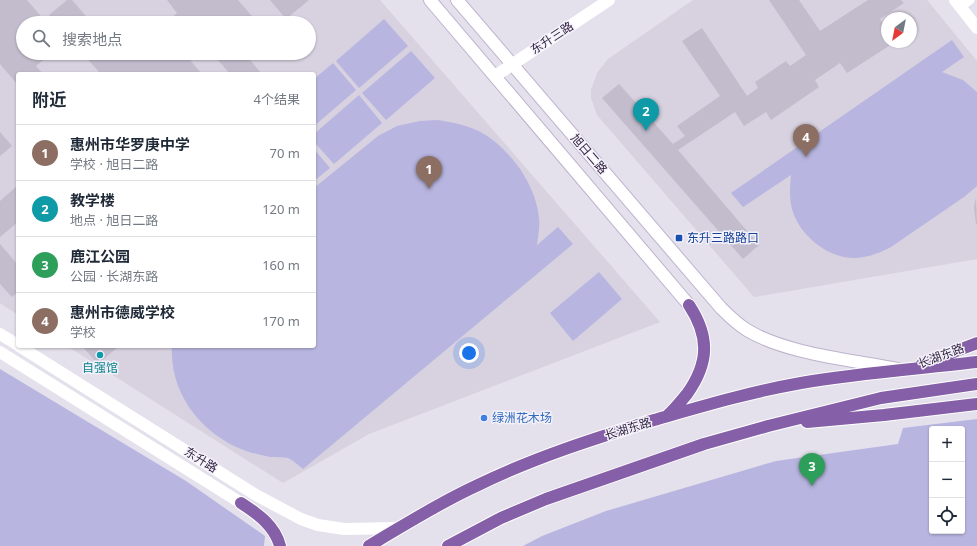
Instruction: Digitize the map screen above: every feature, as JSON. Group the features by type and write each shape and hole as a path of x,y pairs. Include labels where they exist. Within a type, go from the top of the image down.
{"main road":[{"path":"666,417 679,404 693,385 704,362 702,335 696,317 688,305"},
{"name":"长湖东路","path":"905,370 977,343"},
{"name":"长湖东路","path":"369,546 398,528 474,486 519,466 564,449 720,400 787,386 837,378 977,362"},
{"path":"448,546 501,518 572,488 686,450 768,426 881,398 977,384"},
{"path":"768,426 884,415 977,404"},
{"path":"241,503 269,525 276,535 280,546"}],"street":[{"name":"旭日二路","path":"430,0 688,305"},
{"name":"旭日二路","path":"457,0 721,308 733,320 747,330 773,342 806,351 905,370"},
{"name":"东升三路","path":"495,76 609,0"},
{"path":"961,2 977,28"},
{"name":"东升路","path":"0,334 16,344"},
{"name":"东升路","path":"22,348 256,494 301,519 318,525 344,529 398,528"},
{"name":"东升路","path":"0,352 241,503"}],"shaded area":[{"path":"0,0 380,0 660,322 369,434 283,483 70,348 316,348 316,72 16,72 16,314 0,303"},
{"path":"693,0 927,0 977,61 977,259 754,297 597,115 591,98 591,90 597,73 608,59"},
{"path":"384,19 408,46 359,88 336,61"},
{"path":"952,40 964,57 942,72 963,80 977,92 977,186 964,197 891,247 865,257 856,258 845,257 825,250 816,244 801,228 791,205 791,175 743,207 731,193"},
{"path":"411,51 435,78 386,120 362,93"},
{"path":"333,63 356,90 316,124 316,77"},
{"path":"359,95 382,123 334,164 316,144 316,132"},
{"path":"438,120 466,126 484,134 499,145 523,173 534,195 539,218 537,245 558,227 573,244 303,469 288,458 270,457 252,453 219,437 205,426 193,413 184,398 177,382 173,364 172,348 316,348 316,186 378,136 397,126 420,121"},
{"path":"316,151 330,168 316,179"},
{"path":"599,272 622,299 573,341 550,313"},
{"path":"0,369 186,481 265,536 264,546 0,546"},
{"path":"977,419 977,546 523,546 542,536 606,511 776,461 898,444 903,428"}],"building":[{"path":"0,0 27,0 41,16 16,16 16,60 43,60 36,66 41,72 16,72 16,83 0,64"},
{"path":"67,0 72,0 86,16 50,16 49,15"},
{"path":"167,0 238,0 252,16 173,16 177,13"},
{"path":"270,0 309,0 290,16 283,16"},
{"path":"769,0 799,0 820,31 868,0 901,0 904,3 890,12 881,12 881,48 886,48 847,73 840,63 815,80 819,87 771,120 766,112 744,126 735,112 678,150 759,245 743,259 602,98 619,84 673,144 685,136 677,126 720,96 682,41 702,28 747,96 758,88 755,82 786,61 790,66 806,55"},
{"path":"88,60 190,60 200,72 99,72"},
{"path":"218,60 250,60 260,72 228,72"},
{"path":"0,132 12,146 0,156"},
{"path":"16,187 16,224 0,237 0,201"},
{"path":"976,198 977,224 974,207"},
{"path":"0,244 16,263 16,294 12,297 0,284"},
{"name":"自强馆","path":"84,348 117,348 98,364"}],"place":[{"name":"教学楼","path":"646,131"},
{"name":"惠州市德威学校","path":"806,157"},
{"name":"惠州市华罗庚中学","path":"429,189"},
{"name":"东升三路路口","path":"679,238"},
{"name":"自强馆","path":"100,355"},
{"name":"绿洲花木场","path":"484,418"},
{"name":"鹿江公园","path":"812,486"}]}
